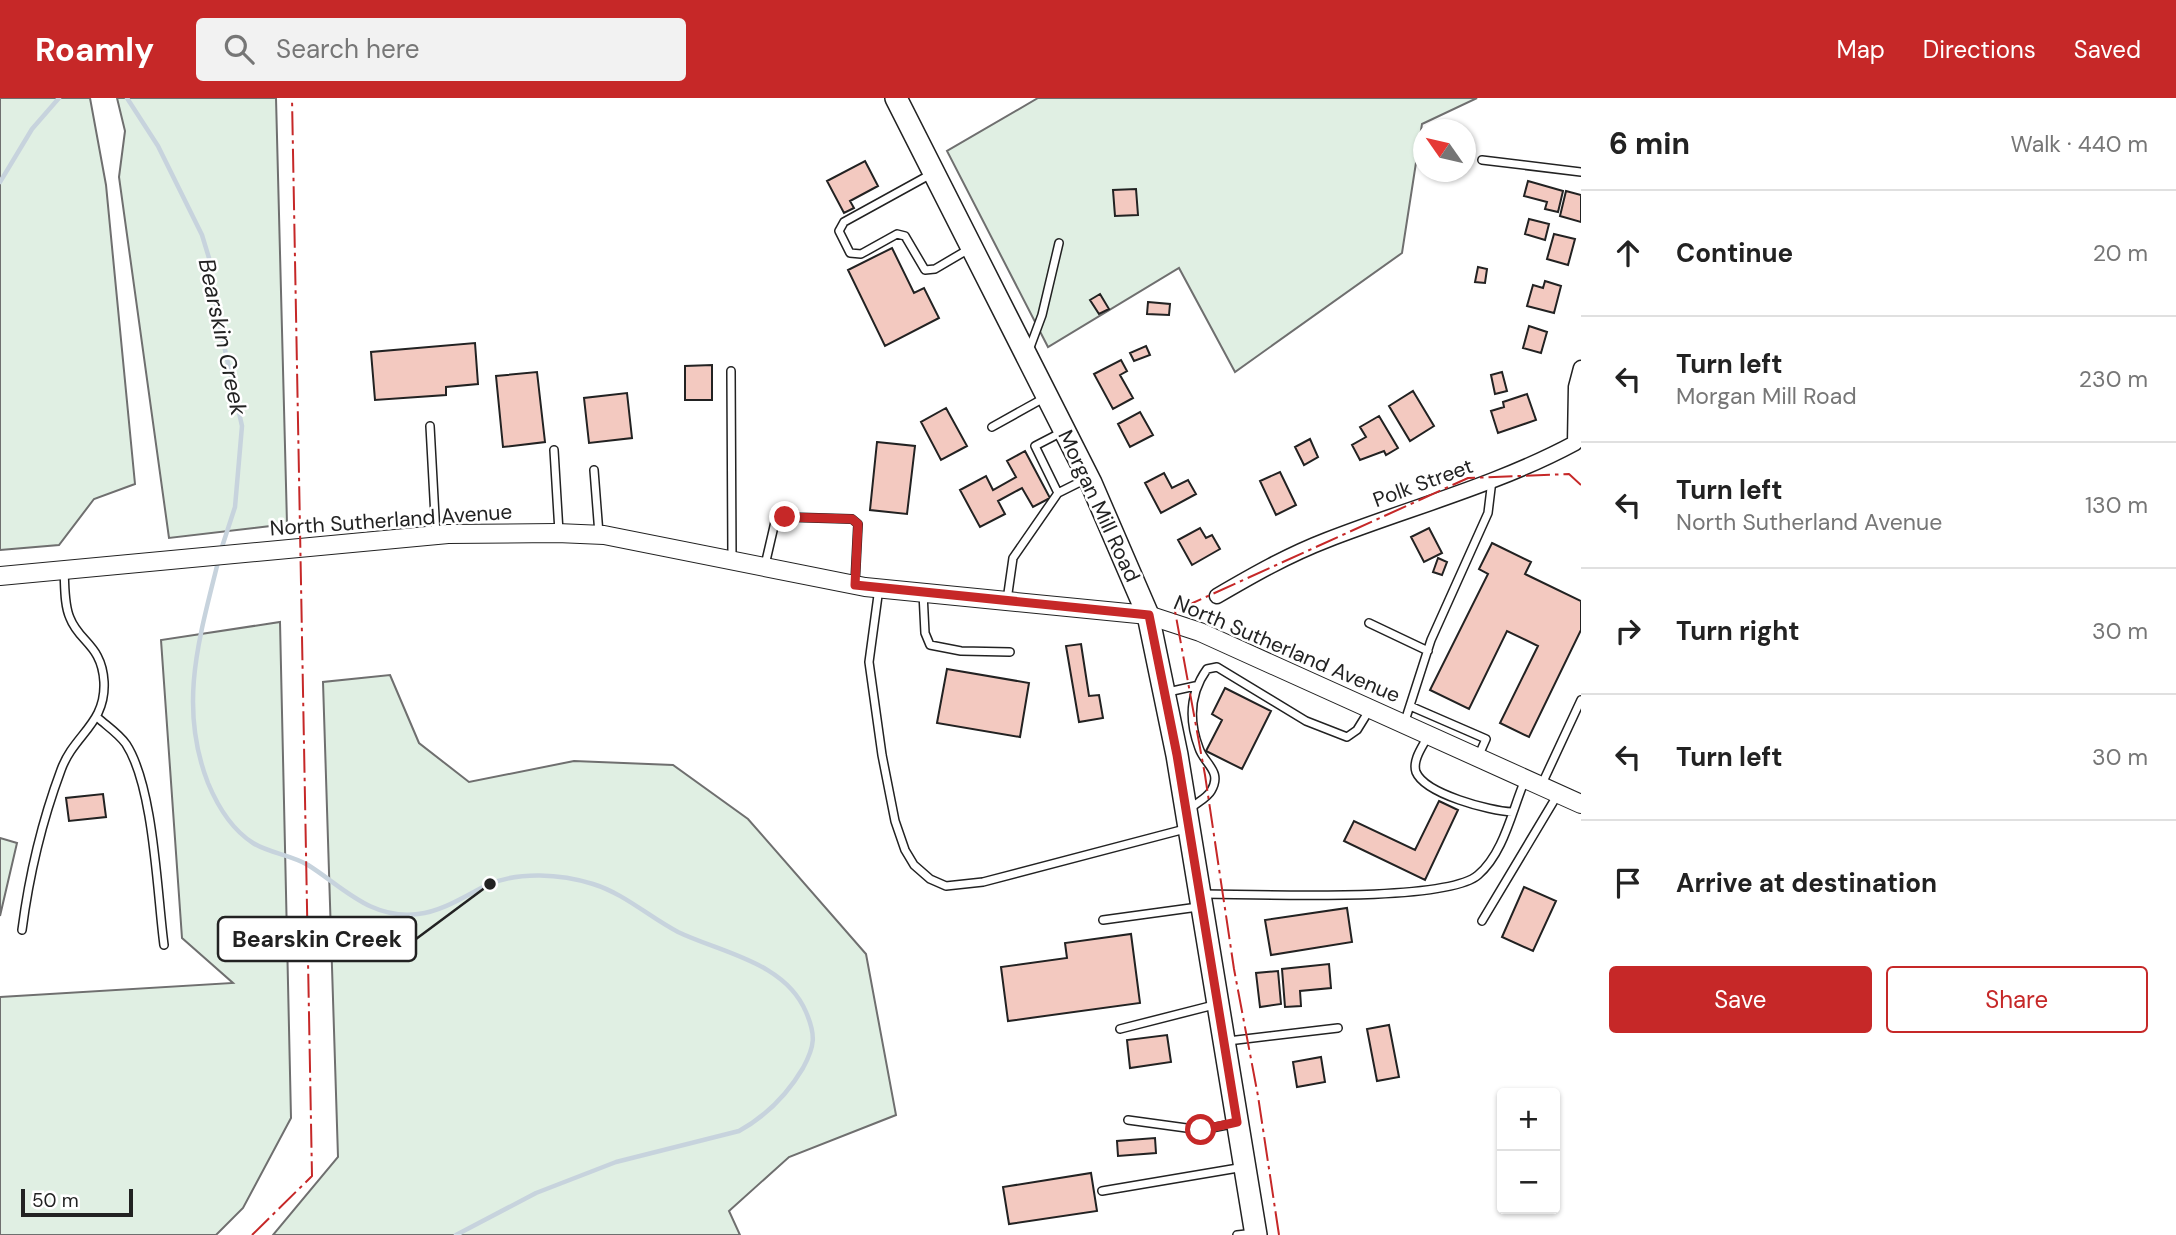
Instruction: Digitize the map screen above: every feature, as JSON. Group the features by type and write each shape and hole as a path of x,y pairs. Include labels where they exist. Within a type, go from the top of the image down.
{"main road":[{"name":"Morgan Mill Road","path":"897,98 1089,478 1149,615 1188,820 1245,1166 1250,1234"}],"street":[{"name":"Polk Street","path":"1217,596 1269,565 1325,541 1578,447 1575,396 1581,369"},
{"name":"North Sutherland Avenue","path":"0,576 436,536 559,533 599,535 765,565 855,585 1149,615 1200,632 1581,804"}],"lane":[{"path":"1482,160 1581,172"},
{"path":"934,172 844,222 839,231 844,242 850,253 861,254 897,234 905,236 925,270 935,269 972,247"},
{"path":"1027,354 1042,316 1059,243"},
{"path":"731,371 732,559"},
{"path":"992,427 1048,396"},
{"path":"430,426 436,536"},
{"path":"1058,493 1035,446 1065,430"},
{"path":"554,450 559,533"},
{"path":"594,470 599,535"},
{"path":"1007,601 1013,558 1058,493 1089,478"},
{"path":"1404,724 1428,651 1488,513 1492,480"},
{"path":"765,565 775,523 785,517 852,519 858,524 855,585"},
{"path":"22,930 26,897 47,810 62,767 75,742 98,718 104,682 96,649 70,619 64,570"},
{"path":"878,588 869,662 895,821 905,850 914,865 930,879 946,886 983,882 1188,820 1210,793 1216,778 1211,763 1199,750 1192,715 1195,686 1208,669 1217,667 1306,721 1346,737 1357,730 1371,709"},
{"path":"923,593 925,633 930,645 961,651 1010,652"},
{"path":"1369,623 1428,651"},
{"path":"1164,693 1195,686"},
{"path":"1103,920 1201,900 1408,893 1465,884 1479,874 1492,858 1512,812 1533,783 1581,700"},
{"path":"1410,706 1486,739 1478,758"},
{"path":"98,718 125,743 136,765 148,817 164,945"},
{"path":"1429,735 1416,761 1416,771 1423,781 1478,807 1512,812"},
{"path":"1482,921 1558,794"},
{"path":"1120,1029 1218,1004"},
{"path":"1224,1042 1338,1028"},
{"path":"1128,1120 1201,1130 1237,1122"},
{"path":"1102,1191 1245,1166"}],"green space":[{"path":"0,98 90,98 106,185 135,484 94,499 59,545 0,550"},
{"path":"117,98 276,98 287,524 169,538 119,177 125,131"},
{"path":"1038,98 1477,98 1433,119 1413,119 1413,182 1402,253 1235,372 1179,268 1048,347 947,151"},
{"path":"280,622 291,1118 243,1208 216,1235 0,1235 0,997 233,983 182,938 161,640"},
{"path":"390,675 419,743 469,782 574,761 673,765 748,819 866,954 896,1115 789,1157 729,1211 740,1235 273,1235 338,1157 323,682"},
{"path":"0,838 17,843 0,916"}],"building":[{"path":"865,161 878,186 850,201 854,208 844,213 827,181"},
{"path":"1528,181 1563,191 1558,212 1545,209 1547,202 1524,196"},
{"path":"1136,189 1138,215 1115,216 1113,190"},
{"path":"1566,191 1581,195 1581,222 1560,216"},
{"path":"1529,219 1549,224 1545,240 1525,234"},
{"path":"1554,234 1575,239 1568,265 1547,259"},
{"path":"892,248 914,293 924,288 939,318 885,346 848,270"},
{"path":"1478,267 1487,269 1485,283 1475,282"},
{"path":"1545,281 1561,286 1554,313 1527,306 1533,285 1543,288"},
{"path":"1100,294 1109,309 1099,314 1090,300"},
{"path":"1148,302 1170,304 1169,315 1147,314"},
{"path":"1529,326 1547,332 1541,353 1523,348"},
{"path":"475,343 478,384 446,387 446,395 375,400 371,352"},
{"path":"1146,346 1150,355 1134,361 1130,353"},
{"path":"1121,360 1127,371 1120,375 1133,398 1113,409 1094,374"},
{"path":"712,365 712,400 685,400 685,366"},
{"path":"537,372 545,442 503,447 496,376"},
{"path":"1502,372 1507,391 1495,394 1491,375"},
{"path":"1413,391 1434,426 1410,441 1389,406"},
{"path":"627,393 632,438 589,443 584,398"},
{"path":"1527,394 1536,420 1498,433 1491,411 1504,407 1503,402"},
{"path":"946,408 967,446 941,460 921,422"},
{"path":"1140,412 1153,435 1130,447 1118,424"},
{"path":"1379,416 1398,448 1386,455 1384,451 1360,460 1352,445 1366,437 1360,427"},
{"path":"1310,439 1318,457 1304,465 1295,447"},
{"path":"877,442 915,446 907,514 870,510"},
{"path":"1025,451 1050,498 1033,507 1022,488 998,501 1005,514 980,527 960,490 986,476 993,490 1016,477 1007,461"},
{"path":"1280,472 1296,505 1276,515 1260,481"},
{"path":"1164,473 1172,488 1188,480 1196,494 1161,513 1145,483"},
{"path":"1200,528 1206,538 1212,535 1220,549 1192,565 1178,540"},
{"path":"1429,528 1442,553 1424,562 1411,537"},
{"path":"1492,543 1531,562 1525,574 1581,601 1581,630 1529,737 1500,723 1538,646 1507,631 1469,709 1430,690 1488,574 1479,569"},
{"path":"1438,558 1447,562 1442,575 1433,572"},
{"path":"1081,644 1089,696 1099,695 1103,718 1079,722 1066,646"},
{"path":"947,669 1029,683 1020,737 937,723"},
{"path":"1225,688 1271,711 1242,769 1206,751 1222,720 1212,714"},
{"path":"103,794 106,817 69,821 66,798"},
{"path":"1439,801 1458,810 1425,880 1344,841 1354,821 1415,850"},
{"path":"1524,887 1556,901 1533,951 1502,937"},
{"path":"1347,908 1352,942 1271,955 1265,920"},
{"path":"1131,934 1140,1003 1008,1021 1001,967 1067,958 1065,943"},
{"path":"1329,964 1331,988 1300,991 1301,1006 1285,1007 1282,969"},
{"path":"1278,971 1281,1004 1260,1007 1256,973"},
{"path":"1389,1025 1399,1077 1377,1081 1367,1029"},
{"path":"1167,1035 1171,1062 1130,1068 1127,1040"},
{"path":"1321,1057 1325,1082 1297,1087 1293,1062"},
{"path":"1155,1138 1156,1153 1118,1156 1117,1141"},
{"path":"1091,1173 1097,1211 1009,1224 1003,1187"}],"waterway":[{"path":"0,182 32,129 59,98"},
{"name":"Bearskin Creek","path":"127,98 158,146 202,235 209,258 217,314 242,426 235,507 221,550"},
{"name":"Bearskin Creek","path":"218,562 199,645 193,700 194,727 199,755 212,792 226,817 245,837 259,846 308,865 358,900 386,912 401,915 436,910 487,885 513,878 554,876 593,884 616,894 678,932 768,970 796,995 809,1020 813,1040 803,1068 775,1104 749,1125 739,1131 616,1162 536,1193 456,1235"}],"power":[{"path":"252,1235 312,1176 292,98"},
{"path":"1279,1235 1258,1096 1234,969 1205,775 1175,611 1468,478 1569,474 1581,485"}],"place":[{"name":"Bearskin Creek","path":"490,884"}],"route":[{"path":"785,517 852,519 858,524 855,585 1149,615 1177,755 1237,1122 1201,1130"}]}
